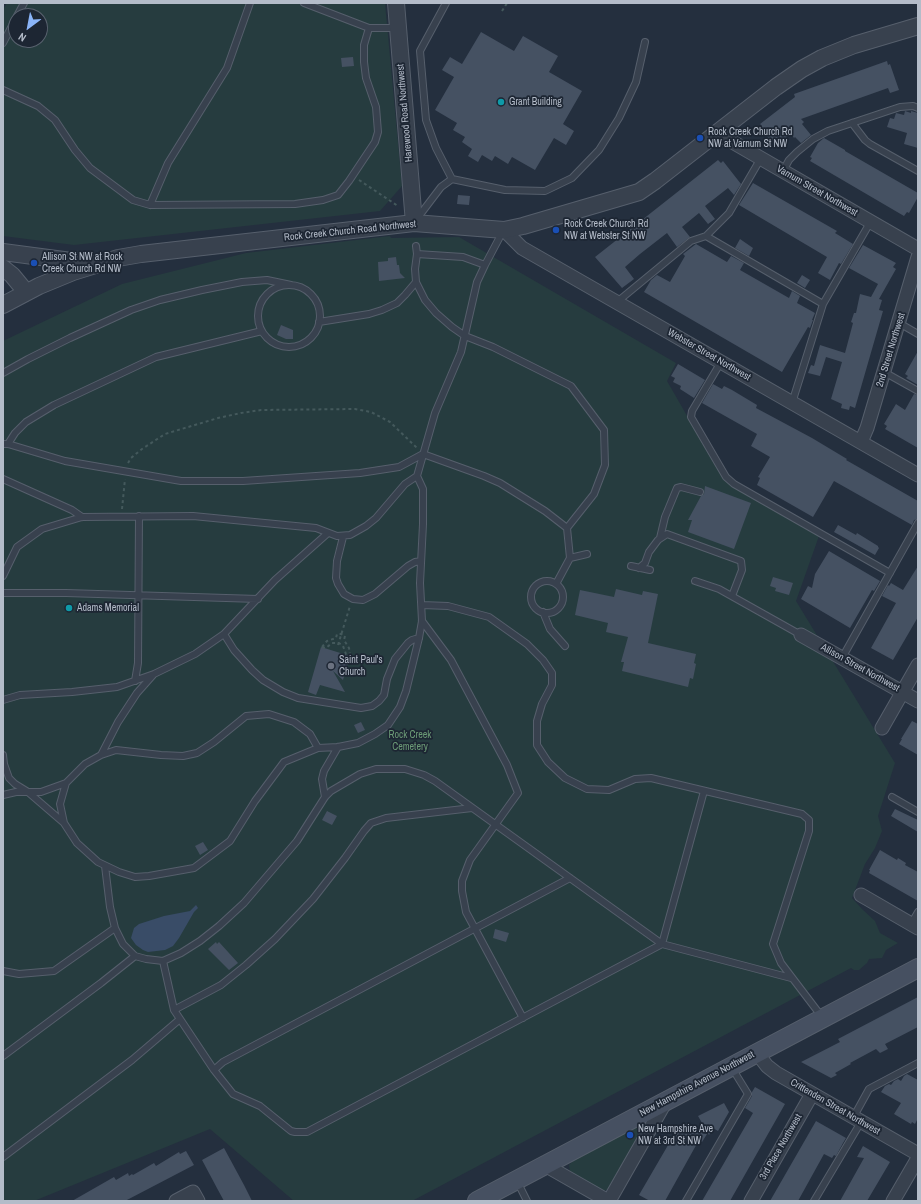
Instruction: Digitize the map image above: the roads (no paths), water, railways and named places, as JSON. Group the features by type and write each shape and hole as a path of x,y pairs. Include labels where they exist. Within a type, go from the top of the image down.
{"main road":[{"name":"New Hampshire Avenue Northwest","path":"477,1201 918,968"}],"street":[{"name":"Harewood Road Northwest","path":"396,3 414,223"},
{"name":"Rock Creek Church Road Northwest","path":"3,306 26,292 56,278 118,258 152,252 414,223 504,230 523,226 639,192 655,182 780,83 811,64 854,45 918,26"},
{"name":"Varnum Street Northwest","path":"717,133 918,249"},
{"name":"Webster Street Northwest","path":"504,230 522,248 918,475"},
{"path":"3,252 97,264"},
{"name":"2nd Street Northwest","path":"861,442 868,428 918,257"},
{"path":"3,268 12,275 26,292"},
{"name":"Allison Street Northwest","path":"805,637 918,701"},
{"path":"882,728 918,665"},
{"path":"861,895 915,926"},
{"name":"Crittenden Street Northwest","path":"757,1053 767,1066 776,1072 918,1154"},
{"name":"3rd Place Northwest","path":"751,1201 812,1094"},
{"path":"546,1165 609,1201 666,1101"},
{"path":"893,1201 918,1158"},
{"path":"176,1201 195,1197"}],"lane":[{"path":"150,205 168,163 226,68 250,3"},
{"path":"304,3 369,28 398,28"},
{"path":"446,3 420,51 426,120 436,148 452,179"},
{"path":"3,90 38,106 55,120 75,150 90,168 133,200 150,205 294,204 323,200 338,195 375,142 378,132 376,107 366,78 364,62 364,46 369,28"},
{"path":"3,43 8,34"},
{"path":"452,179 505,190 545,191 572,178 600,150 619,118 636,82 645,42"},
{"path":"783,171 788,160 813,139 828,131 900,107 913,106 918,108"},
{"path":"852,123 870,144 918,171"},
{"path":"616,302 691,241 706,236 729,213 761,158"},
{"path":"414,223 441,188 452,179"},
{"path":"792,403 823,304 871,222"},
{"path":"3,576 17,547 42,529 82,517 193,516 316,528 343,537 350,535 366,526 376,518 405,484 417,476 435,413 461,352 477,282 504,230"},
{"path":"706,236 823,304"},
{"path":"416,246 416,282 425,300 436,312 452,327 465,336 493,347 572,386 604,430 605,465 594,494 567,528 570,558 556,584"},
{"path":"417,254 463,258 485,265"},
{"path":"3,373 70,338 131,310 160,300 242,282 267,280 297,286 312,295 319,309 319,322 310,339 294,346 283,346 266,337 262,331 258,318 260,304 264,297 274,288 291,285"},
{"path":"319,322 369,314 382,310 397,303 405,296 416,282"},
{"path":"899,323 918,334"},
{"path":"262,331 156,358 54,405 20,427 6,444 65,461 125,473 181,481 236,481 348,475 399,467 424,454 500,482 545,511 567,528"},
{"path":"721,362 692,411 691,417 726,477 734,484 890,574"},
{"path":"884,372 918,392"},
{"path":"3,755 4,764 9,778 64,823 77,843 98,862 119,872 135,877 194,868 230,841 255,801 284,762 318,748 338,747 358,743 388,725 400,707 406,691 422,621 420,583 423,489 417,476"},
{"path":"3,479 66,507 82,517"},
{"path":"660,538 665,517 677,488 681,487 700,492"},
{"path":"136,680 138,663 139,516"},
{"path":"842,658 918,523"},
{"path":"3,700 20,695 72,692 117,687 154,674 195,654 224,634 276,580 328,533"},
{"path":"639,568 645,563 649,552 660,538 667,534 741,561 742,570 732,596"},
{"path":"343,537 337,561 336,578 344,594 353,600 363,600 375,594 383,589 408,566 415,562 421,561"},
{"path":"570,558 587,554"},
{"path":"631,566 650,570"},
{"path":"551,581 562,591 562,601 553,612 543,612 538,610 532,601 533,590 540,582 551,581"},
{"path":"695,581 719,589 805,637"},
{"path":"3,593 66,593 258,599"},
{"path":"422,605 448,606 489,617 528,644 543,660 552,672 552,685 542,704 537,721 536,745 548,762 565,778 587,789 609,790 635,779 651,778 802,814 809,820 809,831 773,944 781,964 823,1018"},
{"path":"543,612 550,629 565,646"},
{"path":"422,621 451,660 507,765 518,793 470,860 462,881 463,901 466,912 523,1018"},
{"path":"224,634 234,650 252,670 263,680 282,692 298,698 355,708 367,708 379,701 384,695 387,679 395,659 408,643 419,638"},
{"path":"101,755 118,722 137,692 154,674"},
{"path":"3,795 16,792 41,792 66,783 85,764 101,755 116,750 183,756 197,753 214,742 246,716 269,714 294,722 310,734 318,748"},
{"path":"325,797 322,779 324,771 338,747"},
{"path":"3,772 4,764"},
{"path":"105,866 110,907 116,928 123,944 135,956 164,961 181,953 200,941 244,903 297,841 325,797 331,791 360,774 376,769 406,770 424,775 662,944 792,978"},
{"path":"64,823 60,804 66,783"},
{"path":"164,961 174,1010 214,1070 233,1094 260,1106 290,1131 301,1133 307,1132 662,944 704,791"},
{"path":"892,797 918,812"},
{"path":"174,1010 221,986 246,966 275,939 313,899 371,823 386,818 472,808"},
{"path":"214,1070 223,1062 570,878"},
{"path":"915,926 918,912"},
{"path":"3,971 19,974 54,971 116,928"},
{"path":"3,1056 95,988 135,956"},
{"path":"3,1157 132,1060 180,1019"},
{"path":"814,1201 857,1120 869,1089 918,1063"},
{"path":"686,1201 748,1094 732,1066"},
{"path":"516,1180 528,1201"}],"water":[{"path":"196,905 198,908 173,946 165,950 148,952 136,945 131,938 134,928 139,924 164,916 190,911"}],"place":[{"name":"Grant Building","path":"501,102"},
{"name":"Rock Creek Church Rd NW at Varnum St NW","path":"700,138"},
{"name":"Rock Creek Church Rd NW at Webster St NW","path":"556,230"},
{"name":"Allison St NW at Rock Creek Church Rd NW","path":"34,263"},
{"name":"Adams Memorial","path":"69,608"},
{"name":"Saint Paul's Church","path":"331,666"},
{"name":"New Hampshire Ave NW at 3rd St NW","path":"630,1135"}],"park label":[{"name":"Rock Creek Cemetery","path":"410,740"}]}
